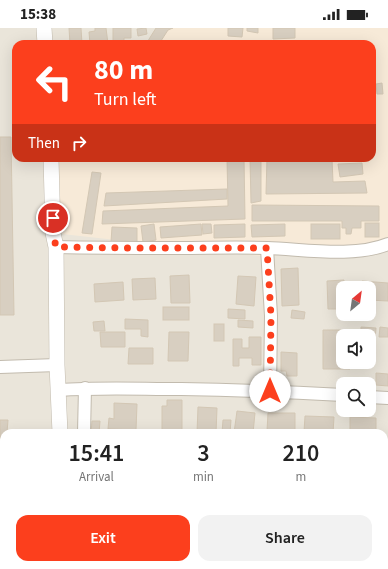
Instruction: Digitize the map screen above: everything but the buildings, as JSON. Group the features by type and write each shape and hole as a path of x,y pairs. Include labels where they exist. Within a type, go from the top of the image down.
{"street":[{"path":"44,28 45,40"},
{"path":"51,162 53,233 56,247 57,365 60,429"},
{"path":"56,247 267,248 333,252 375,248 388,244"},
{"path":"267,248 271,316 270,391"},
{"path":"0,367 57,365"},
{"path":"59,390 85,388 270,391 336,395"},
{"path":"84,429 85,388"},
{"path":"376,397 388,398"}],"shaded area":[{"path":"0,28 388,28 388,429 0,429"},
{"path":"157,28 388,28 388,243 260,256 53,233 50,162 376,162 376,40 150,40"}],"route":[{"path":"53,218 53,233 56,247 267,248 271,316 270,391"}]}
